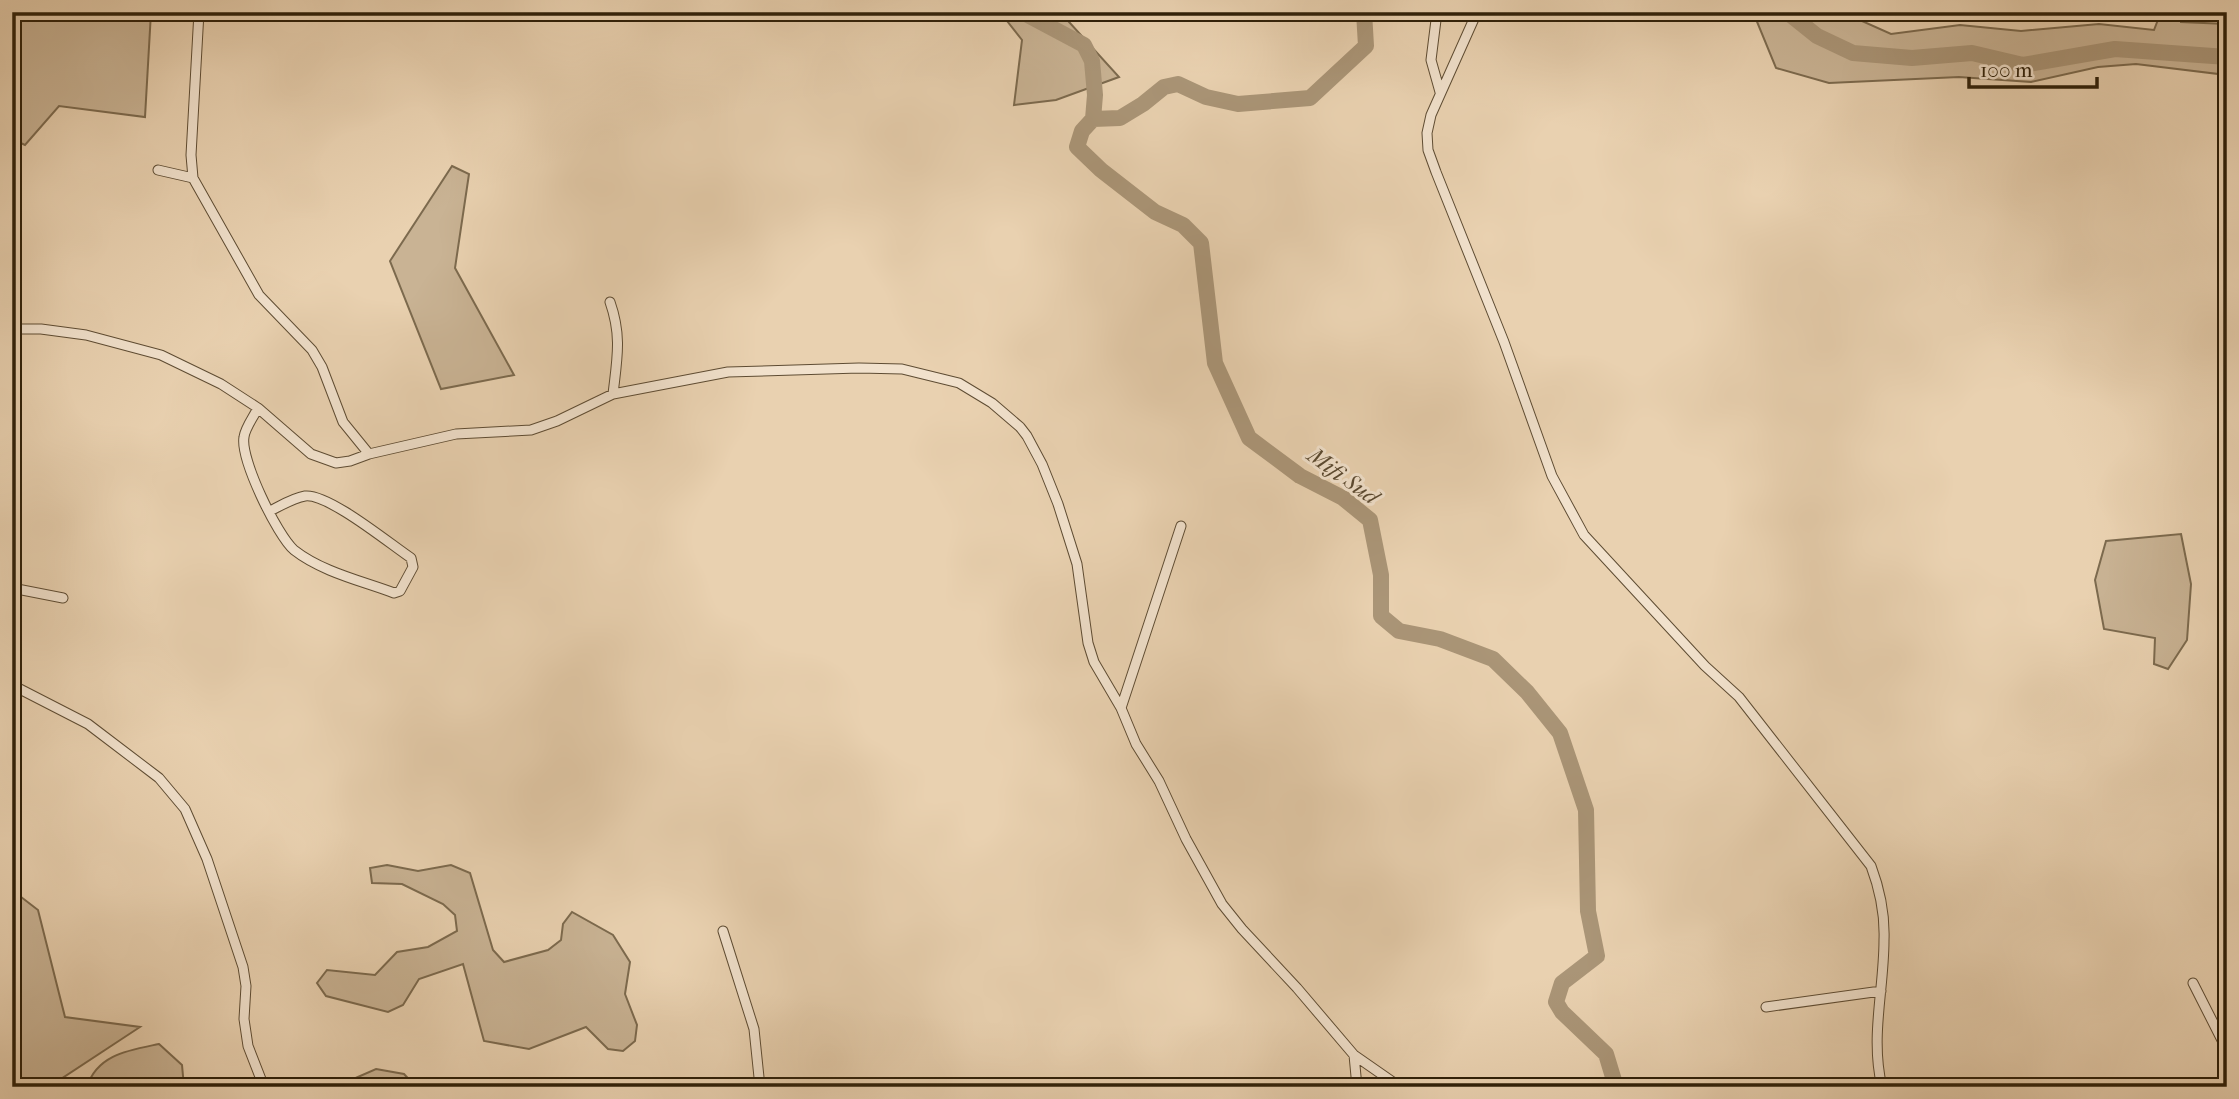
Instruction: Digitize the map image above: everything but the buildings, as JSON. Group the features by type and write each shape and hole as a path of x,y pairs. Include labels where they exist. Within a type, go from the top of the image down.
{"street":[{"path":"198,12 192,130 193,178 259,295 312,350 322,367 343,422 369,454"},
{"path":"1437,12 1431,60 1440,93"},
{"path":"1477,12 1440,93 1427,133 1428,150 1504,342 1552,476 1584,535 1705,666 1740,697 1871,866 1880,889 1883,914 1881,990 1875,1031 1877,1068 1882,1087"},
{"path":"158,170 193,178"},
{"path":"610,302 617,325 619,345 613,394"},
{"path":"12,328 86,335 161,355 222,384 258,408 318,458 344,463 369,454 456,434 483,430 531,430 557,421 613,394 728,372 908,369 947,379 981,396 1020,427 1042,464 1077,564 1088,643 1094,662 1121,708 1136,744 1159,781 1186,839 1223,904 1354,1055 1400,1087"},
{"path":"258,408 244,437 249,464 260,498 294,550 319,565 394,593 400,591 414,567 411,558 320,498 304,496 270,511"},
{"path":"1121,708 1181,526"},
{"path":"12,588 64,598"},
{"path":"12,685 88,724 159,778 186,809 243,967 246,986 244,1019 248,1046 264,1087"},
{"path":"723,930 754,1029 760,1087"},
{"path":"2193,983 2227,1050"},
{"path":"1766,1007 1881,990"},
{"path":"1354,1055 1357,1087"}],"shaded area":[{"path":"12,12 151,12 145,117 59,106 25,145 12,139"},
{"path":"752,12 879,12 781,21"},
{"path":"1000,12 1060,12 1119,77 1056,100 1014,105 1022,40"},
{"path":"1753,12 1842,12 1891,34 1960,25 2021,31 2099,24 2154,30 2161,12 2181,12 2181,22 2227,24 2227,75 2136,64 2098,67 2031,82 1959,77 1829,83 1776,68"},
{"path":"452,166 469,174 455,268 514,375 441,389 390,261"},
{"path":"2181,534 2191,584 2187,640 2168,669 2154,664 2155,638 2104,629 2095,580 2106,541"},
{"path":"387,865 418,871 451,865 470,873 493,950 504,962 548,950 561,940 563,924 572,912 613,935 630,962 625,994 637,1025 635,1041 623,1051 608,1049 586,1027 529,1049 484,1041 463,964 419,979 403,1005 388,1012 326,996 317,983 327,970 375,975 397,952 428,947 457,931 455,915 443,904 402,884 372,883 370,868"},
{"path":"12,890 38,910 65,1017 140,1027 58,1081 56,1087 12,1087"},
{"path":"159,1044 182,1065 184,1087 87,1087 98,1067 107,1060 116,1055"},
{"path":"376,1069 404,1074 416,1087 335,1087"}],"waterway":[{"name":"Mifi Sud","path":"1022,12 1084,45 1092,61 1095,95 1093,119 1082,131 1077,147 1101,170 1155,212 1183,225 1201,243 1215,363 1249,438 1300,476 1343,498 1370,520 1381,575 1381,616 1399,631 1440,639 1493,659 1527,692 1560,733 1586,810 1588,911 1597,956 1562,983 1556,1002 1562,1012 1606,1054 1616,1087"},
{"path":"1093,119 1120,118 1164,87 1178,84 1206,97 1238,104 1310,98 1366,46 1364,12"},
{"path":"1787,12 1817,36 1853,53 1912,58 1972,53 2023,65 2115,49 2227,57"}]}
